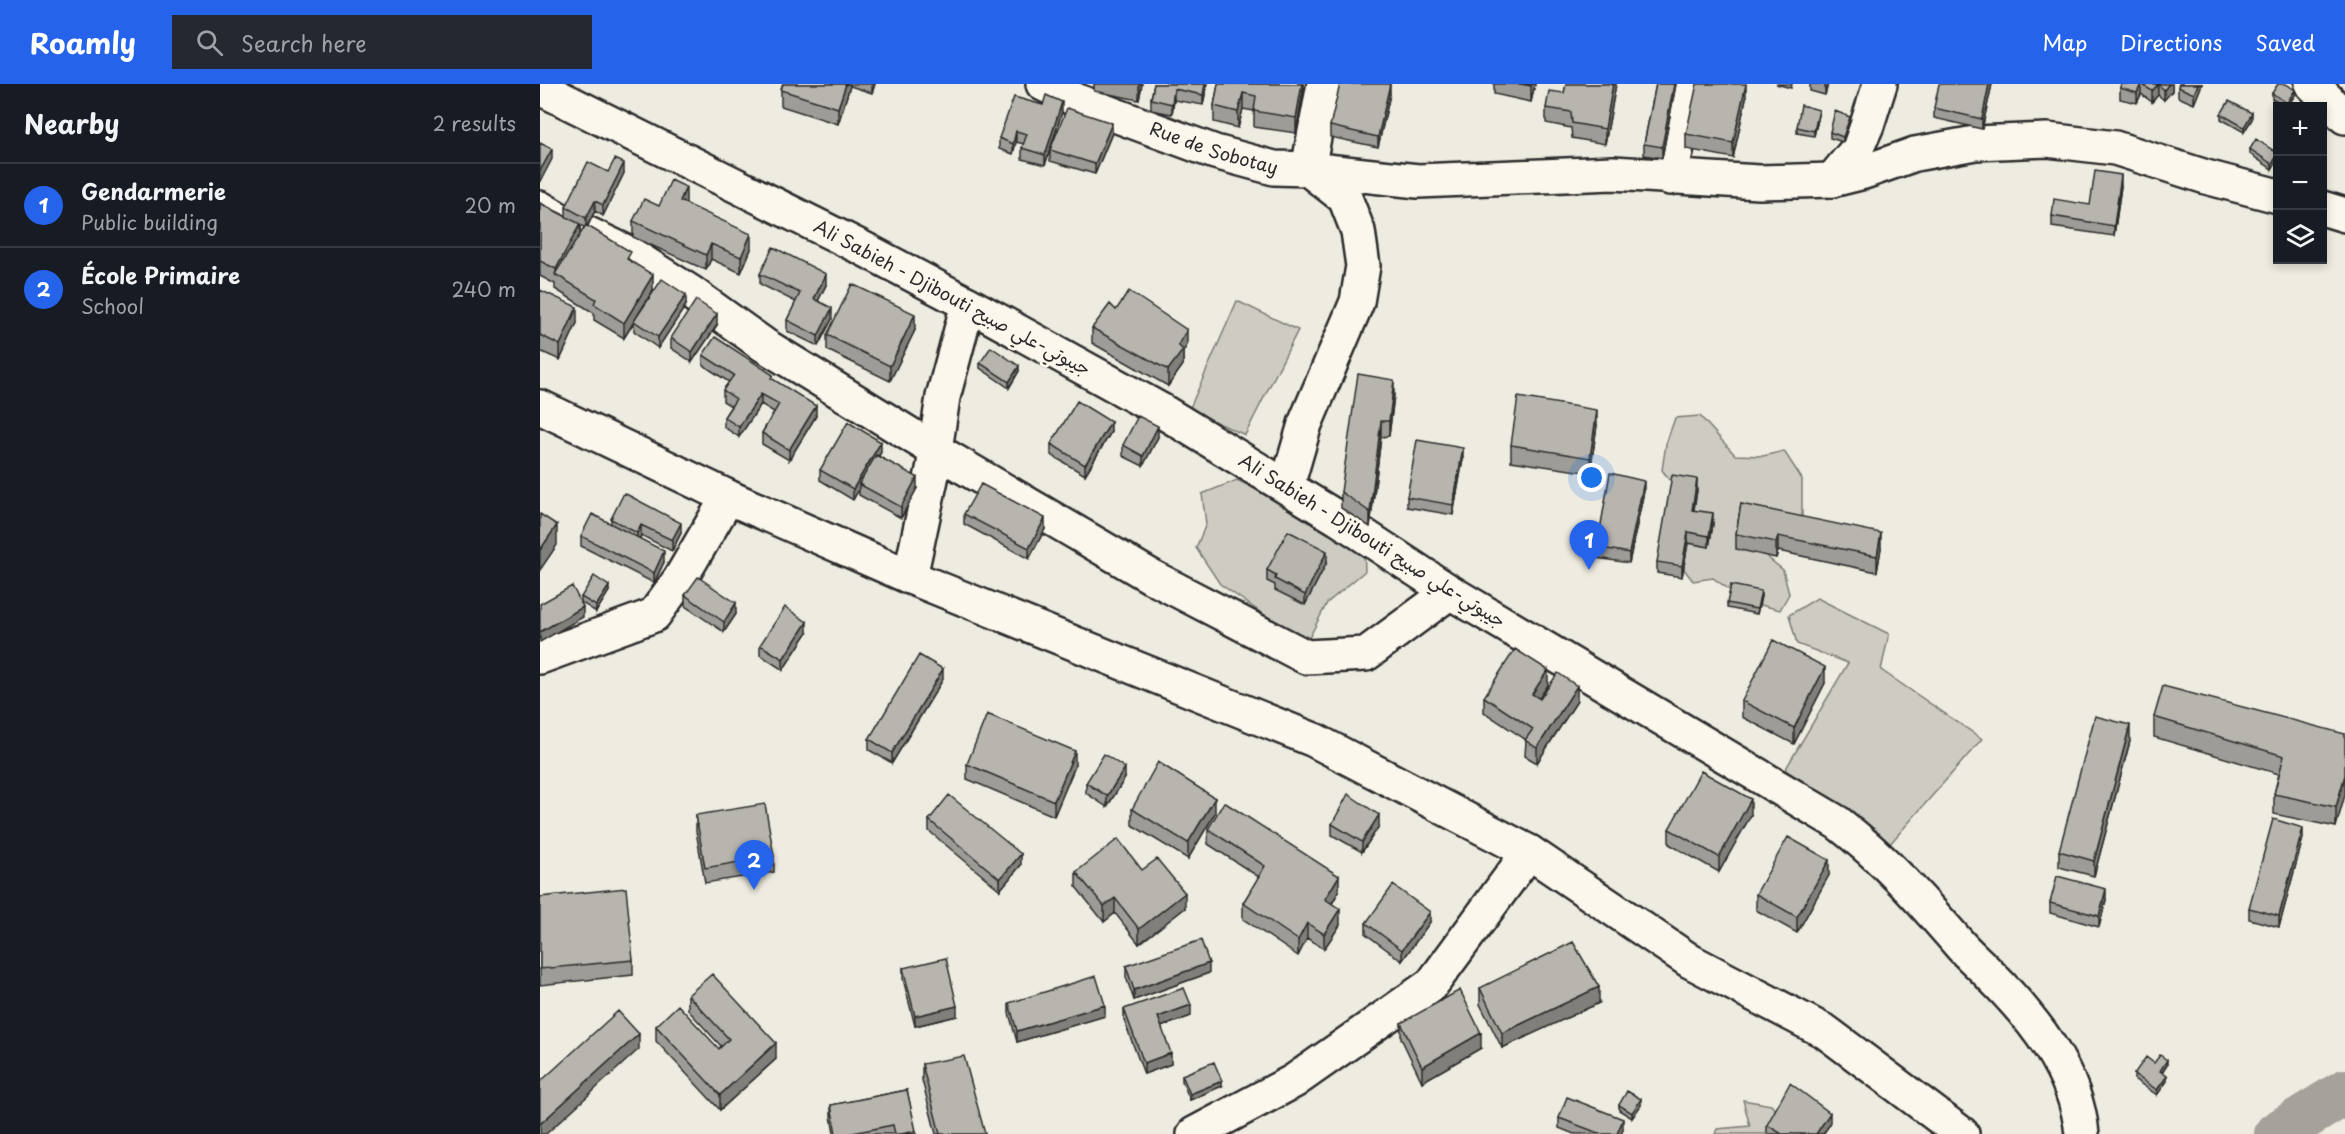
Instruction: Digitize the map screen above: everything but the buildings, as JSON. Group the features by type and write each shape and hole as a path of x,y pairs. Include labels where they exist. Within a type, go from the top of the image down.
{"street":[{"name":"Rue de Sobotay","path":"1043,84 1080,102 1215,152 1274,168 1308,169 1324,84"},
{"path":"1670,178 1691,84"},
{"path":"1832,180 1855,152 1867,125 1880,84"},
{"path":"2312,84 2345,117"},
{"name":"Ali Sabieh - Djibouti جيبوتي-علي صبيح","path":"540,88 864,249 1162,411 1287,486 1450,592 1829,818 1864,842 1907,884 1963,948 2019,1005 2044,1038 2066,1074 2081,1123"},
{"path":"1308,169 1418,181 1613,173 1759,182 1832,180 1864,172 1915,154 1975,143 2047,140 2115,148 2206,177 2273,195"},
{"path":"1287,486 1305,424 1357,302 1363,266 1358,231 1345,198 1308,169"},
{"path":"540,208 567,224 630,254 690,292 764,345 935,450 1152,577 1306,657 1366,654 1450,592"},
{"path":"2327,210 2345,215"},
{"path":"910,577 934,465 943,397 968,304"},
{"path":"540,407 729,497 910,577 1314,740 1529,852 1690,961 1826,1032 1962,1134"},
{"path":"540,657 654,615 680,579 729,497"},
{"path":"1194,1134 1294,1081 1432,984 1529,852"}],"shaded area":[{"path":"1237,301 1298,330 1245,435 1189,410"},
{"path":"1700,416 1735,455 1763,456 1784,451 1802,479 1802,516 1784,533 1746,540 1783,570 1789,594 1780,610 1745,601 1713,578 1693,581 1680,564 1688,503 1662,470 1666,444 1675,418"},
{"path":"1237,480 1332,527 1364,546 1365,571 1327,603 1306,644 1220,584 1196,548 1206,524 1202,494"},
{"path":"1817,598 1889,634 1881,670 1982,739 1889,845 1854,815 1785,770 1848,663 1797,644 1789,615"},
{"path":"1743,1100 1771,1105 1787,1124 1779,1134 1715,1134 1717,1129 1750,1126"}],"waterway":[{"path":"2277,1134 2345,1092"}],"place":[{"name":"Gendarmerie","path":"1589,570"},
{"name":"École Primaire","path":"754,890"}]}
